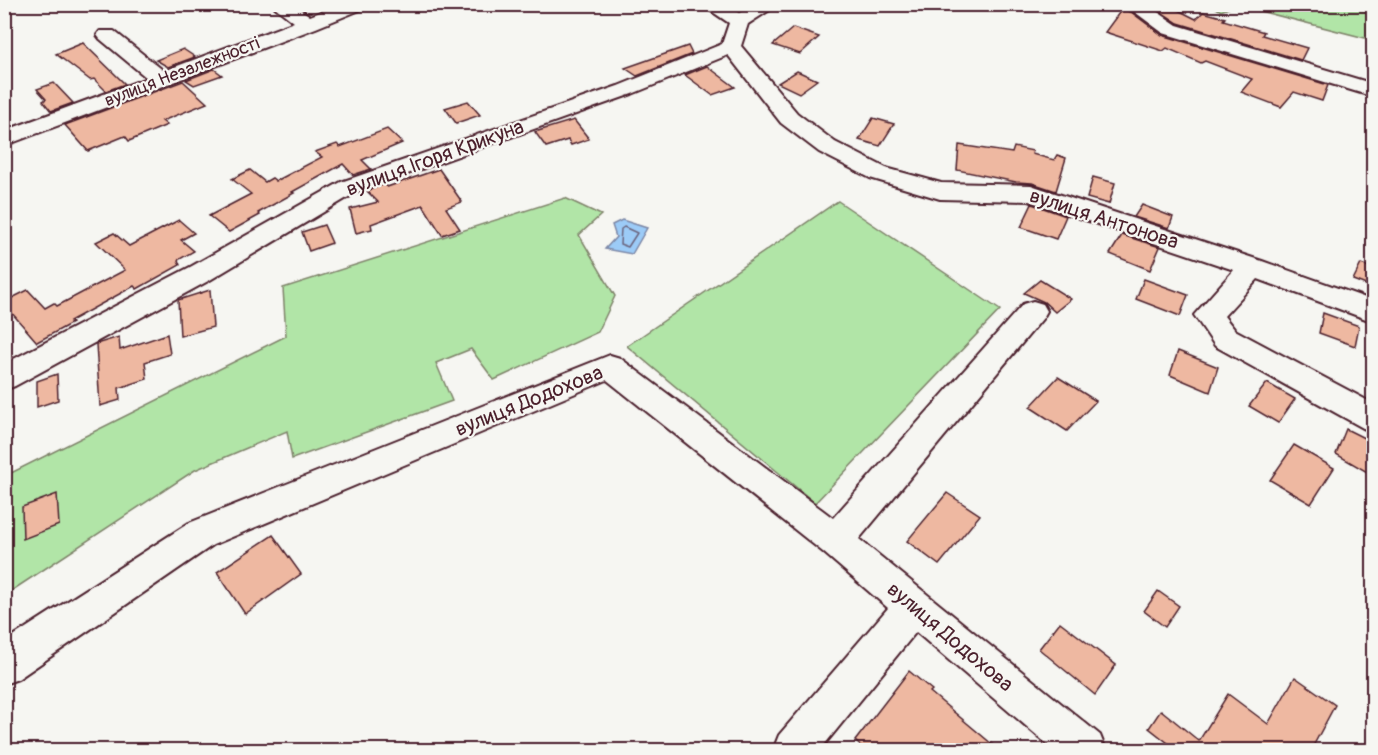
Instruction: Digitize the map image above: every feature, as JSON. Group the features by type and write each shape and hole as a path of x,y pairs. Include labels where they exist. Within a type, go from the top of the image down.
{"street":[{"path":"280,4 309,24"},
{"name":"вулиця Незалежності","path":"4,139 359,4"},
{"path":"710,4 739,21"},
{"path":"731,47 739,21 770,4"},
{"path":"1133,4 1170,29 1374,91"},
{"path":"107,35 162,80"},
{"name":"вулиця Антонова","path":"731,47 789,118 827,147 878,173 940,191 1031,193 1253,267 1374,312"},
{"name":"вулиця Ігоря Крикуна","path":"4,378 201,273 349,187 625,90 731,47"},
{"path":"1253,267 1208,315 1225,338 1374,419"},
{"path":"835,541 1033,311"},
{"name":"вулиця Додохова","path":"4,665 201,534 610,366 835,541 1085,750"},
{"path":"794,750 913,607"}],"green space":[{"path":"1211,5 1236,5 1221,11"},
{"path":"1236,5 1373,5 1373,40"},
{"path":"565,198 601,215 579,235 615,296 598,332 494,380 471,349 436,363 452,401 292,459 287,431 195,470 5,595 5,476 286,336 283,288"},
{"path":"838,201 1000,310 815,503 627,346"}],"water":[{"path":"622,220 647,228 632,254 605,249 616,237 612,225"}],"building":[{"path":"1166,4 1196,19 1203,12 1225,18 1223,20 1264,32 1262,35 1307,48 1301,60 1178,23 1154,7"},
{"path":"1122,9 1131,12 1162,35 1328,85 1322,101 1294,92 1281,107 1241,92 1252,79 1205,61 1201,63 1167,48 1163,51 1105,32"},
{"path":"793,28 819,37 800,54 773,45"},
{"path":"83,43 125,84 106,91 94,79 90,80 56,54"},
{"path":"688,46 692,54 637,76 625,68"},
{"path":"183,49 195,57 168,67 156,60"},
{"path":"707,66 735,87 712,95 685,75"},
{"path":"214,69 222,75 194,85 186,80"},
{"path":"797,71 817,80 799,93 778,83"},
{"path":"183,81 207,103 162,121 167,125 129,141 125,136 88,151 65,125"},
{"path":"54,83 73,103 51,111 43,101 46,99 37,89"},
{"path":"468,101 480,115 456,123 445,108"},
{"path":"873,118 894,124 880,146 859,140"},
{"path":"574,120 589,139 571,145 568,140 546,147 535,132"},
{"path":"387,129 402,143 362,160 371,169 353,175 343,164 292,192 294,193 258,213 260,215 229,232 209,216 251,194 232,179 250,170 265,182 272,178 276,181 322,157 315,152 337,144 340,147"},
{"path":"959,145 1012,153 1014,147 1033,151 1032,154 1054,160 1057,155 1066,158 1056,191 1032,183 957,170"},
{"path":"439,169 462,202 446,208 460,229 442,235 423,205 371,224 372,229 356,233 350,209 378,202 367,191 385,184 387,187"},
{"path":"1093,177 1115,183 1109,204 1087,198"},
{"path":"1032,204 1066,216 1056,239 1021,227"},
{"path":"1142,205 1173,217 1169,228 1134,217"},
{"path":"179,220 194,233 181,240 194,251 178,260 180,265 137,289 134,286 37,342 4,304 28,290 45,308 54,303 57,306 125,270 96,242 114,233 129,246"},
{"path":"324,225 332,243 309,251 302,232"},
{"path":"1122,235 1160,247 1150,270 1110,254"},
{"path":"1361,264 1374,269 1374,288 1353,280"},
{"path":"1144,279 1188,295 1180,316 1136,299"},
{"path":"1040,280 1071,299 1055,312 1044,302 1024,293"},
{"path":"210,290 213,327 180,336 178,300"},
{"path":"1323,313 1359,326 1355,346 1319,333"},
{"path":"167,334 170,354 145,362 147,379 119,388 120,400 100,406 96,344 119,337 120,350"},
{"path":"1178,351 1218,367 1210,392 1170,375"},
{"path":"57,374 58,400 37,407 37,381"},
{"path":"1058,377 1096,401 1067,431 1030,407"},
{"path":"1267,383 1295,399 1278,423 1249,406"},
{"path":"1346,429 1374,443 1374,476 1336,454"},
{"path":"1294,445 1334,468 1311,504 1270,480"},
{"path":"947,493 980,515 939,565 907,541"},
{"path":"57,494 59,525 23,539 22,507"},
{"path":"273,535 301,574 245,614 217,572"},
{"path":"1158,591 1179,606 1165,627 1144,611"},
{"path":"1060,622 1116,665 1095,695 1039,649"},
{"path":"909,671 932,690 930,692 999,750 865,750 855,741"},
{"path":"1295,677 1335,705 1311,750 1177,750 1149,728 1161,710 1199,741 1228,694 1268,724"}]}
